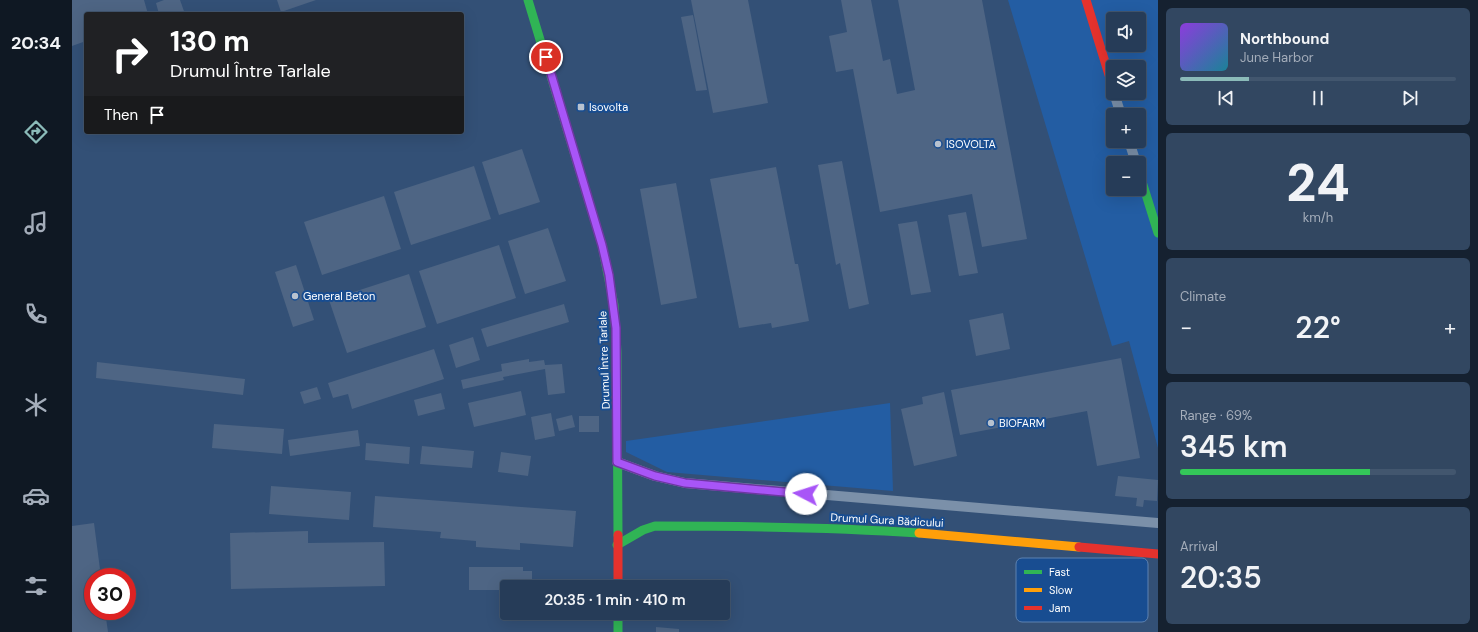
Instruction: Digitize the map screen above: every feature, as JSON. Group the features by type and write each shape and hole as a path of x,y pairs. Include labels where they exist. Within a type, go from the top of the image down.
{"street":[{"name":"Drumul Între Tarlale","path":"528,0 598,231 609,275 616,328 618,580"},
{"path":"1086,0 1106,65"},
{"path":"1146,194 1158,233"},
{"name":"Drumul Gura Bădicului","path":"617,462 655,476 685,483 1158,523"},
{"name":"Drumul Gura Bădicului","path":"618,545 643,530 655,526 754,526 864,529 1158,554"},
{"path":"618,620 618,632"}],"shaded area":[{"path":"1008,0 1158,0 1158,448 1129,341 1112,346"},
{"path":"890,403 893,491 667,472 626,452 626,441"}],"building":[{"path":"72,0 144,0 147,12 84,12 84,42 72,46"},
{"path":"164,0 180,0 184,12 158,12 156,3"},
{"path":"277,0 316,0 281,12"},
{"path":"691,0 748,0 768,103 713,113"},
{"name":"ISOVOLTA","path":"841,0 871,0 883,61 890,59 897,94 915,90 898,0 982,0 1027,239 982,247 972,194 880,212 853,69 836,72 829,36 847,32"},
{"path":"693,15 707,90 696,91 681,17"},
{"path":"522,149 540,202 499,215 482,162"},
{"path":"842,161 869,304 849,309 840,263 836,265 818,165"},
{"path":"474,166 491,219 411,245 394,192"},
{"path":"776,167 795,264 798,264 809,321 772,328 771,323 739,328 710,179"},
{"path":"676,183 697,298 661,305 640,189"},
{"path":"384,196 401,249 322,275 304,222"},
{"path":"966,212 978,273 959,276 948,215"},
{"path":"917,221 931,292 911,295 898,224"},
{"path":"548,228 566,281 525,294 508,241"},
{"path":"499,245 516,298 437,324 419,271"},
{"name":"General Beton","path":"296,265 314,320 293,327 275,272"},
{"path":"409,274 426,327 347,353 329,300"},
{"path":"564,304 569,322 487,347 481,329"},
{"path":"1003,313 1010,349 976,356 969,320"},
{"path":"473,337 480,360 456,368 449,345"},
{"path":"434,349 444,379 352,409 348,394 333,398 328,383"},
{"name":"BIOFARM","path":"1121,358 1140,458 1097,466 1087,411 960,435 951,390"},
{"path":"529,359 529,362 544,360 545,365 562,364 565,393 548,395 545,369 503,377 504,380 463,389 461,380 502,371 501,364"},
{"path":"97,362 245,379 243,395 96,378"},
{"path":"317,387 321,399 304,404 300,392"},
{"path":"521,391 526,415 474,427 468,403"},
{"path":"944,392 957,456 914,466 901,409 923,404 922,397"},
{"path":"441,393 445,409 418,416 414,400"},
{"path":"551,413 555,436 535,440 531,417"},
{"path":"572,415 575,427 559,431 556,419"},
{"path":"579,416 599,416 599,432 579,432"},
{"path":"214,424 284,429 282,454 212,448"},
{"path":"358,430 360,446 290,456 288,440"},
{"path":"366,443 410,447 409,464 365,460"},
{"path":"422,446 474,451 472,468 420,464"},
{"path":"501,452 531,456 528,476 498,472"},
{"path":"1118,476 1158,480 1157,501 1144,500 1143,507 1136,506 1137,498 1115,496"},
{"path":"271,486 351,492 349,520 269,514"},
{"path":"375,496 576,511 573,547 520,543 520,550 476,547 476,541 440,538 441,532 373,527"},
{"path":"94,523 100,568 84,568 84,620 106,620 108,632 72,632 72,526"},
{"path":"308,531 308,543 384,542 385,586 231,589 230,533"},
{"path":"469,567 523,567 523,571 532,571 532,580 500,580 500,590 469,590"},
{"path":"656,627 679,629 679,632 656,632"}],"traffic: fast":[{"path":"528,0 602,245 614,305 617,352 618,535"},
{"path":"1146,194 1158,233"},
{"path":"617,545 643,530 655,526 787,527 919,533"},
{"path":"618,620 618,632"}],"traffic: slow":[{"path":"919,533 1079,547"}],"traffic: jam":[{"path":"1086,0 1106,65"},
{"path":"618,535 618,580"},
{"path":"1079,547 1158,554"}],"place":[{"name":"Isovolta","path":"581,107"},
{"name":"ISOVOLTA","path":"938,144"},
{"name":"General Beton","path":"295,296"},
{"name":"BIOFARM","path":"991,423"}],"route":[{"path":"546,57 602,245 609,275 616,328 617,462 655,476 685,483 806,494"}]}
